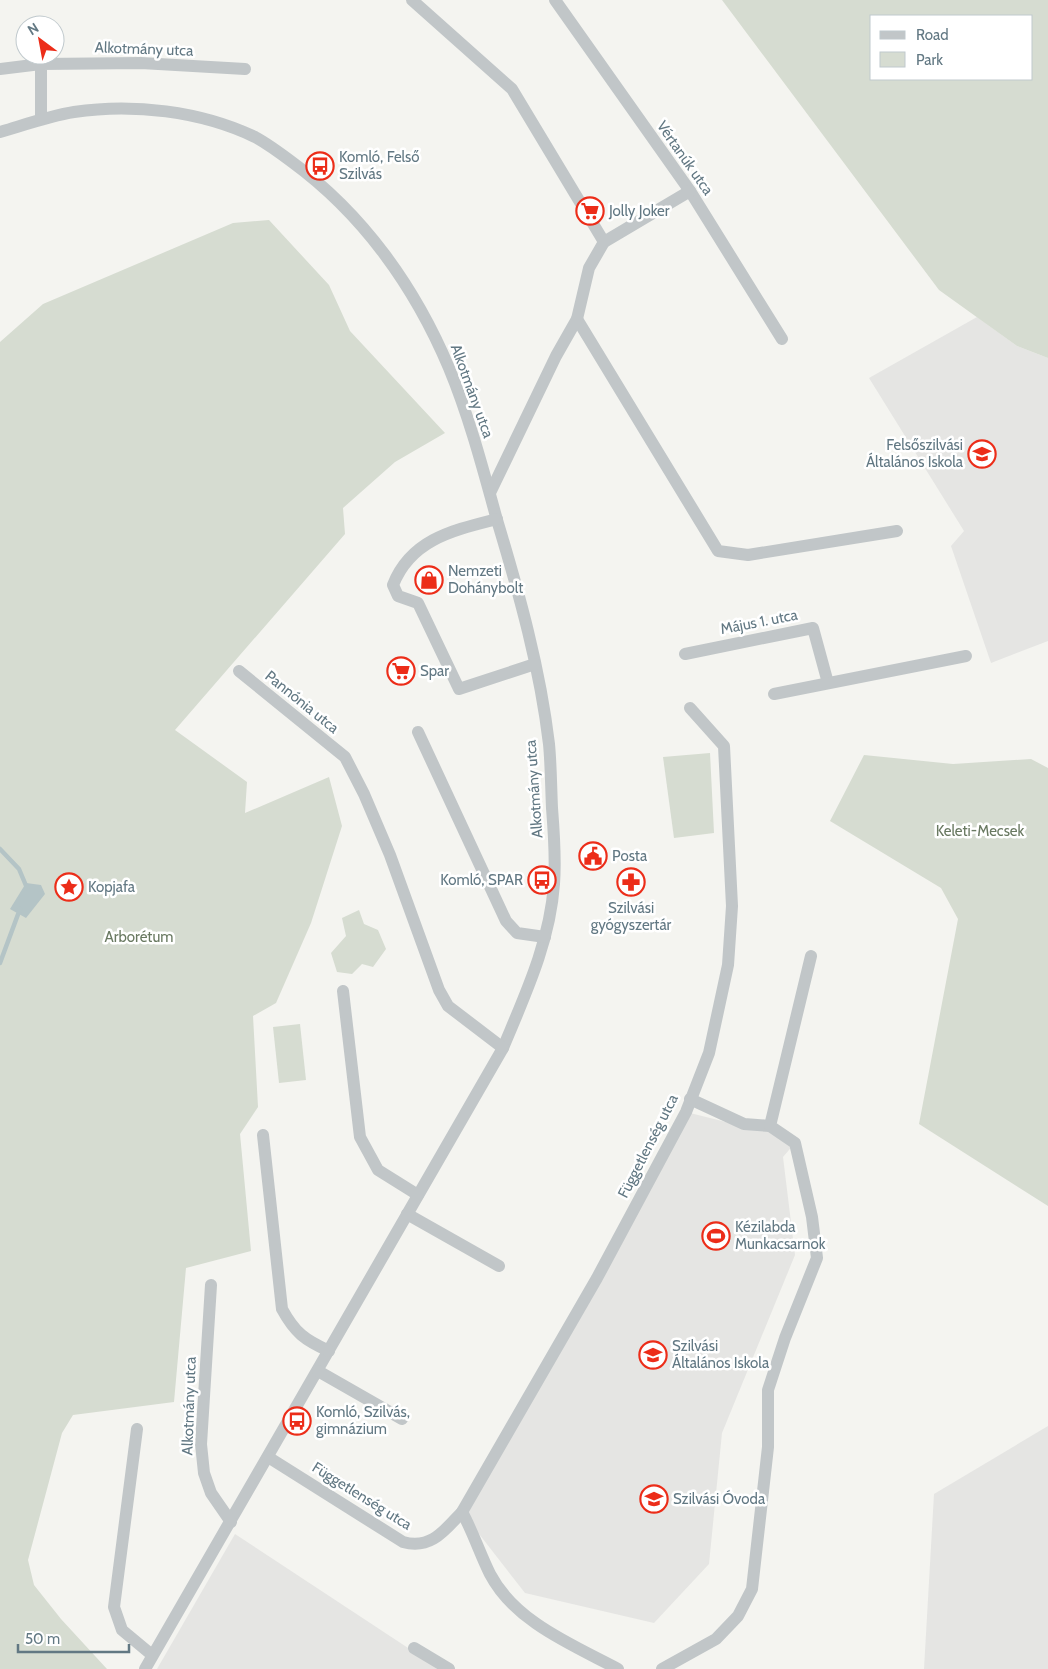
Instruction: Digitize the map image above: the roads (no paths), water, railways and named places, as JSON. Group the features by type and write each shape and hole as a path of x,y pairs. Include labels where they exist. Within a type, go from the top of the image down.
{"street":[{"path":"412,0 512,89 604,242"},
{"name":"Vértanúk utca","path":"555,0 690,192 782,338"},
{"name":"Alkotmány utca","path":"65,64 141,63 245,69"},
{"name":"Alkotmány utca","path":"0,69 33,65"},
{"path":"41,65 41,119"},
{"name":"Alkotmány utca","path":"0,132 41,119 80,111 147,109 201,119 258,138 305,171 341,201 378,244 415,300 450,369 517,583 536,664 549,744 554,826 554,885 545,937 534,976 503,1048 145,1669"},
{"path":"490,493 556,356 577,318 589,268 604,242 690,192"},
{"path":"577,318 718,550 748,555 896,531"},
{"path":"497,520 449,532 422,546 400,569 393,585 398,596 418,603 459,689 536,664"},
{"name":"Május 1. utca","path":"685,654 813,628 828,683"},
{"path":"774,694 966,656"},
{"name":"Pannónia utca","path":"240,671 345,757 357,779 390,855 439,990 448,1006 503,1048"},
{"name":"Függetlenség utca","path":"268,1457 403,1542 413,1545 431,1542 442,1534 462,1512 597,1278 686,1112 709,1053 728,965 732,906 724,746 690,708"},
{"path":"418,732 506,921 516,933 545,937"},
{"path":"770,1126 811,956"},
{"path":"343,990 360,1137 378,1170 418,1195"},
{"path":"662,1669 716,1638 738,1616 752,1589 768,1447 768,1390 784,1338 816,1258 812,1217 795,1143 770,1126 744,1124 690,1098"},
{"path":"263,1135 282,1310 292,1326 306,1340 329,1351"},
{"path":"407,1214 499,1266"},
{"name":"Alkotmány utca","path":"211,1285 201,1444 204,1473 211,1493 231,1522"},
{"path":"318,1371 402,1420"},
{"path":"137,1429 114,1607 122,1630 152,1655"},
{"path":"462,1512 475,1535 491,1575 508,1600 555,1636 618,1669"},
{"path":"414,1648 449,1669"}],"waterway":[{"path":"0,849 19,869 27,888"},
{"path":"0,963 20,909"}],"place":[{"name":"Komló, Felső Szilvás","path":"320,166"},
{"name":"Jolly Joker","path":"590,211"},
{"name":"Felsőszilvási Általános Iskola","path":"982,454"},
{"name":"Nemzeti Dohánybolt","path":"429,580"},
{"name":"Spar","path":"401,671"},
{"name":"Posta","path":"593,856"},
{"name":"Komló, SPAR","path":"542,880"},
{"name":"Szilvási gyógyszertár","path":"631,882"},
{"name":"Kopjafa","path":"69,887"},
{"name":"Kézilabda Munkacsarnok","path":"716,1236"},
{"name":"Szilvási Általános Iskola","path":"653,1355"},
{"name":"Komló, Szilvás, gimnázium","path":"297,1421"},
{"name":"Szilvási Óvoda","path":"654,1499"}],"park label":[{"name":"Keleti-Mecsek","path":"980,831"},
{"name":"Arborétum","path":"139,937"}]}
